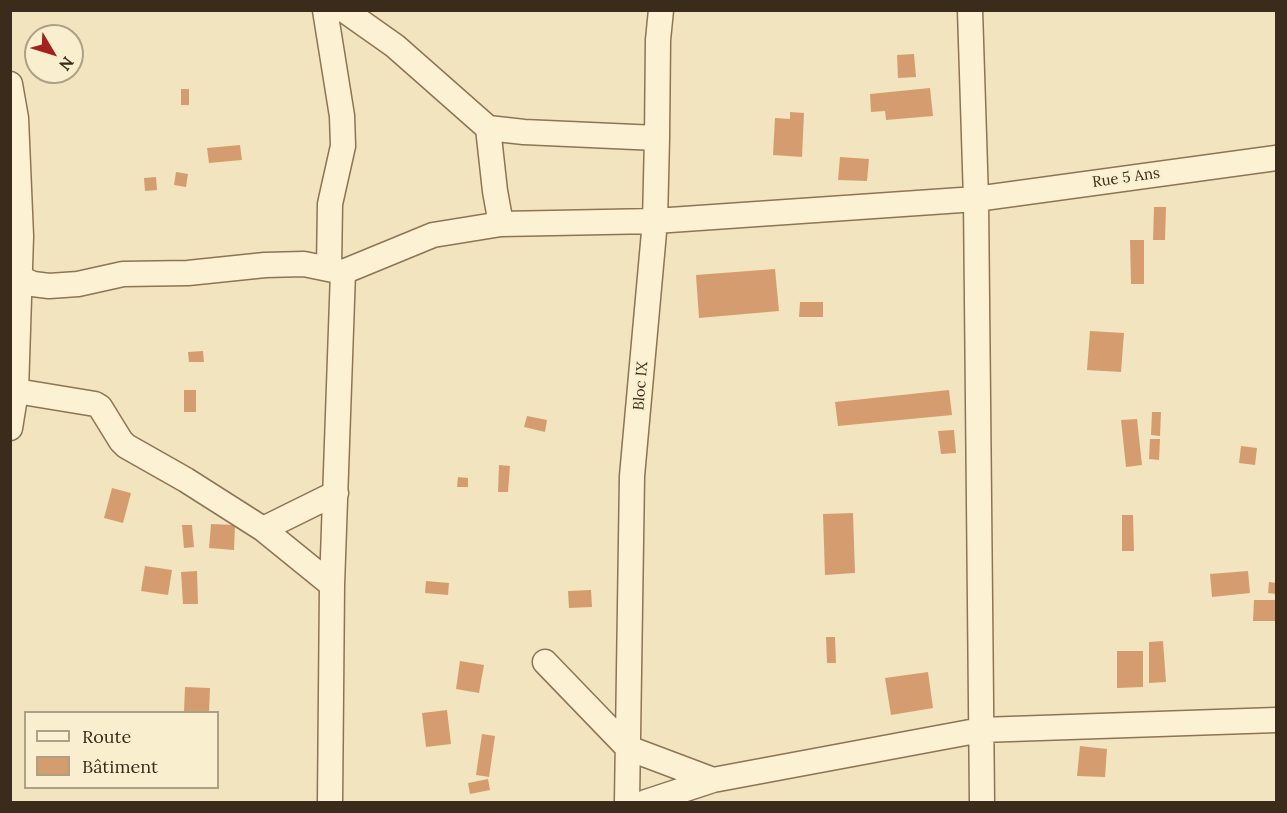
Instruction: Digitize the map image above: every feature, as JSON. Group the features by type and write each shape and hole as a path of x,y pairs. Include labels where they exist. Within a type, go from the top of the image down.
{"street":[{"path":"325,10 342,116 343,146 330,204 336,270 336,493 332,585 330,802"},
{"path":"344,10 394,46 489,128 524,132 657,138"},
{"name":"Bloc IX","path":"627,802 632,476 658,173 658,40 661,10"},
{"path":"970,10 976,199 982,802"},
{"path":"10,84 16,118 21,236 15,278 16,391 10,428"},
{"path":"489,128 495,191 501,224"},
{"name":"Rue 5 Ans","path":"336,270 433,235 501,224 655,221 976,199 1276,158"},
{"path":"15,278 49,286 78,284 123,274 188,273 265,265 304,264 336,270"},
{"path":"16,391 95,404 100,407 126,446 186,480 263,529 332,585"},
{"path":"263,529 336,493"},
{"path":"545,662 628,748 713,780"},
{"path":"646,802 713,780 981,730 1276,720"}],"building":[{"path":"914,54 916,77 898,78 897,55"},
{"path":"930,88 933,116 886,120 885,111 871,112 870,94"},
{"path":"181,89 189,89 189,105 181,105"},
{"path":"790,112 804,113 802,157 773,155 775,118 790,119"},
{"path":"240,145 242,160 209,163 207,148"},
{"path":"840,157 869,159 867,181 838,180"},
{"path":"176,172 188,174 186,187 174,185"},
{"path":"156,177 157,190 145,191 144,178"},
{"path":"1154,207 1166,207 1165,240 1153,240"},
{"path":"1130,240 1144,240 1144,284 1131,284"},
{"path":"775,269 779,311 699,318 696,275"},
{"path":"800,302 823,302 823,317 799,317"},
{"path":"1090,331 1124,333 1121,372 1087,370"},
{"path":"203,351 204,362 189,362 188,352"},
{"path":"184,390 196,390 196,412 184,412"},
{"path":"949,390 952,415 838,426 835,402"},
{"path":"1152,412 1161,412 1160,436 1151,435"},
{"path":"527,416 547,420 545,432 524,427"},
{"path":"1137,419 1142,465 1126,467 1121,420"},
{"path":"954,430 956,453 941,454 938,431"},
{"path":"1150,439 1160,439 1159,460 1149,459"},
{"path":"1241,446 1257,448 1255,465 1239,463"},
{"path":"499,465 510,466 508,492 498,492"},
{"path":"458,477 468,478 468,487 457,487"},
{"path":"112,488 131,493 123,523 104,518"},
{"path":"853,513 855,573 825,575 823,514"},
{"path":"1122,515 1133,515 1134,551 1122,551"},
{"path":"211,524 235,525 234,550 209,548"},
{"path":"182,525 192,525 194,547 184,548"},
{"path":"145,566 172,570 168,595 141,591"},
{"path":"197,571 198,604 183,604 181,572"},
{"path":"1248,571 1250,593 1212,597 1210,574"},
{"path":"426,581 449,583 448,595 425,593"},
{"path":"1269,582 1276,583 1276,594 1268,593"},
{"path":"591,590 592,607 569,608 568,591"},
{"path":"1254,600 1276,600 1276,621 1253,621"},
{"path":"826,637 835,637 836,663 827,663"},
{"path":"1163,641 1166,682 1149,683 1149,642"},
{"path":"1117,651 1143,651 1143,687 1117,688"},
{"path":"460,661 484,665 479,693 456,689"},
{"path":"928,672 933,708 891,715 885,678"},
{"path":"185,687 210,688 209,711 184,711"},
{"path":"447,710 451,744 426,747 422,713"},
{"path":"482,734 495,736 489,777 476,775"},
{"path":"1080,746 1107,749 1105,777 1077,776"},
{"path":"488,779 490,790 470,794 468,783"}]}
